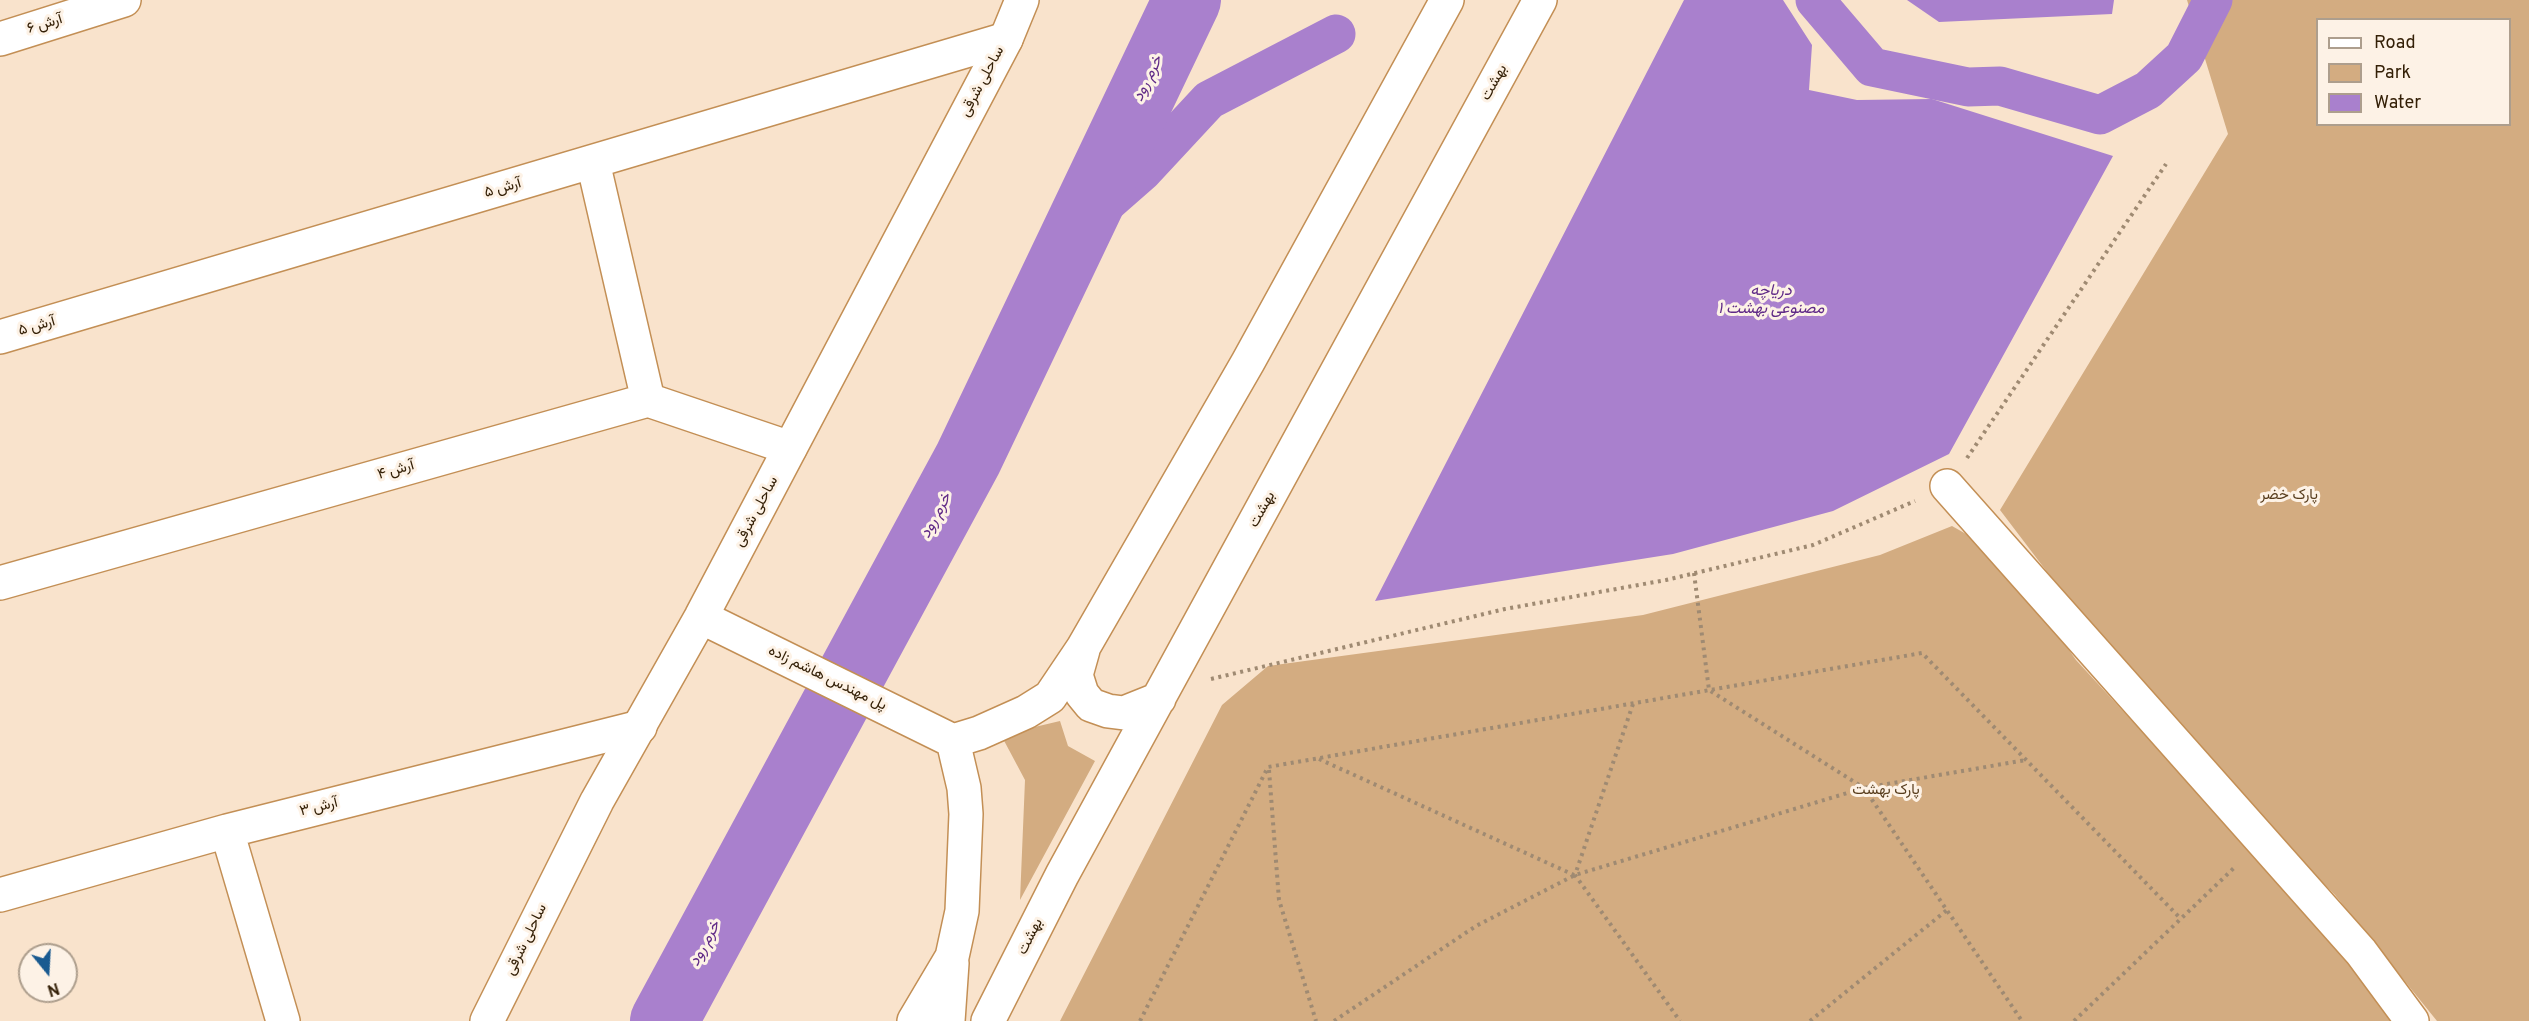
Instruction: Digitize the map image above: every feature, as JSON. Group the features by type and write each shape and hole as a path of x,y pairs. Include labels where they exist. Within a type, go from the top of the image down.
{"main road":[{"name":"آرش ۶","path":"0,39 124,0"},
{"name":"ساحلی شرقی","path":"487,1021 597,801 701,617 1006,39 1022,0"},
{"path":"948,1021 952,957 962,911 966,814 964,788 952,741 980,734 1026,712 1050,697 1083,648 1248,362 1447,0"},
{"name":"بهشت","path":"988,1021 1062,875 1540,0"},
{"name":"آرش ۵","path":"0,338 1006,39"},
{"path":"593,162 648,400 790,448"},
{"name":"آرش ۴","path":"0,583 648,400"},
{"path":"1947,486 2361,952 2412,1021"},
{"name":"پل مهندس هاشم زاده","path":"701,617 952,741"},
{"path":"1083,648 1076,675 1082,694 1092,705 1107,711 1124,712 1161,695"},
{"name":"آرش ۳","path":"0,895 227,831 640,727"},
{"path":"227,831 283,1021"},
{"path":"914,1021 952,957"}],"path":[{"path":"1161,695 1505,609 1694,573 1813,545 1947,486 2166,164"},
{"path":"1694,573 1709,690"},
{"path":"1268,767 1922,653 2181,919"},
{"path":"1709,690 1864,788 2022,1021"},
{"path":"1575,875 1633,704"},
{"path":"1317,758 1575,875 1680,1021"},
{"path":"1334,1021 1476,926 1575,875 1864,788 2026,760"},
{"path":"1140,1021 1268,767"},
{"path":"1268,767 1279,900 1316,1021"},
{"path":"2074,1021 2263,841"},
{"path":"1810,1021 1947,910"}],"green space":[{"name":"پارک خضر","path":"2187,0 2529,0 2529,1021 2437,1021 2335,895 2152,710 2000,510 2228,134"},
{"name":"پارک بهشت","path":"1952,526 2003,555 2076,660 2359,967 2402,1021 1060,1021 1222,705 1268,666 1643,615 1880,555"},
{"path":"1060,721 1068,746 1095,761 1020,900 1025,780 1001,735"}],"water":[{"name":"دریاچه مصنوعی بهشت ۱","path":"1684,0 1783,0 1812,45 1809,90 1857,100 1932,99 2113,156 1949,454 1833,511 1673,554 1375,601"},
{"path":"1907,0 2114,0 2112,14 1939,22"}],"waterway":[{"name":"خرم رود","path":"664,1021 968,459 1187,0"},
{"path":"1815,0 1872,67 1968,87 2000,86 2100,115 2148,90 2184,57 2213,0"},
{"path":"1078,228 1143,171 1209,100 1336,34"}]}
